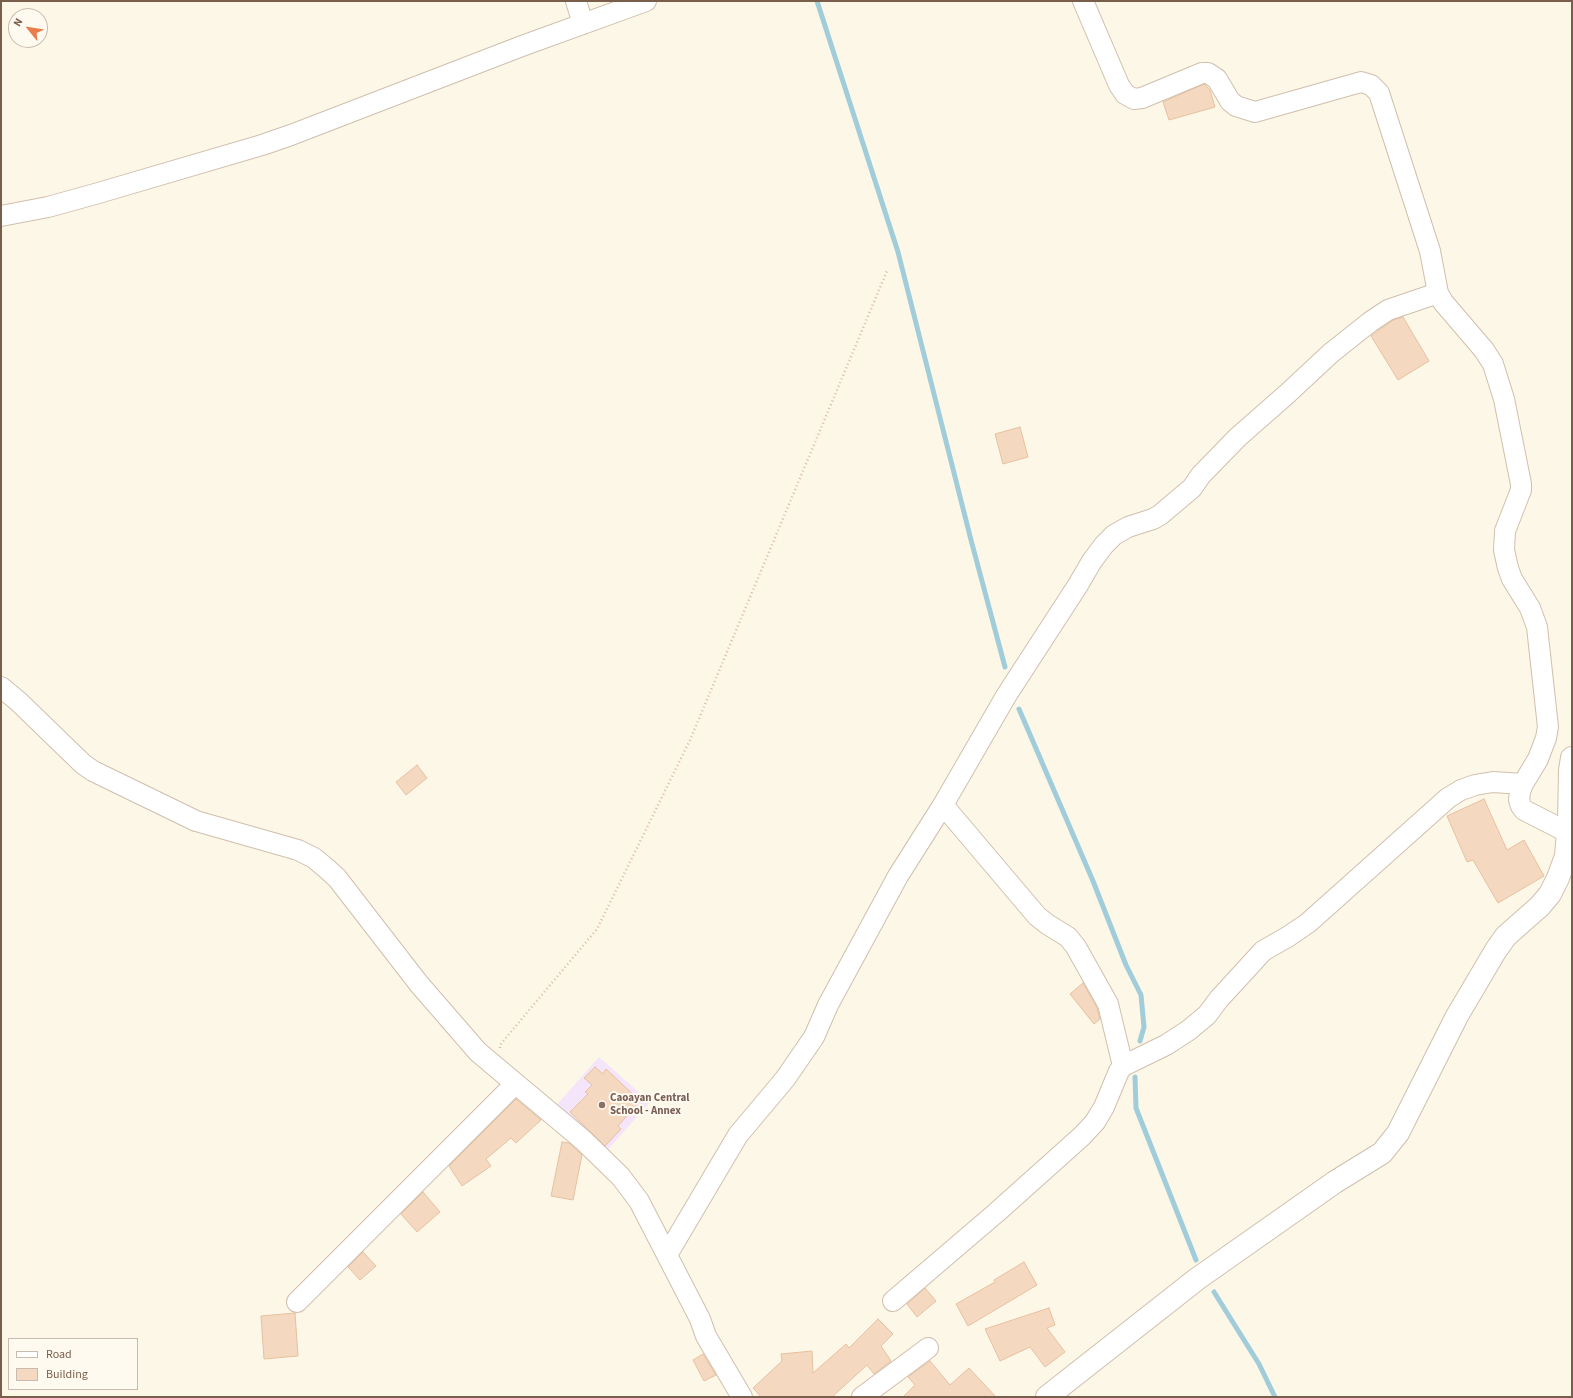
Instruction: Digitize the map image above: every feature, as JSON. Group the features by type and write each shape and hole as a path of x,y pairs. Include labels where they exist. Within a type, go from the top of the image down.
{"street":[{"path":"576,1 583,24"},
{"path":"1,216 48,207 262,145 646,1"},
{"path":"1083,1 1119,85 1124,94 1134,100 1202,73 1208,73 1217,80 1230,101 1236,106 1255,112 1361,82 1375,88 1379,93 1430,251 1438,293 1443,302 1484,350 1493,364 1504,399 1521,484 1521,490 1505,530 1504,550 1512,579 1530,608 1538,626 1548,727 1546,738 1538,759 1523,784 1519,800 1524,810 1569,833"},
{"path":"667,1255 738,1135 785,1079 814,1037 828,1005 898,876 943,805 1006,696 1078,585 1092,560 1104,545 1114,535 1128,527 1153,520 1160,515 1192,488 1201,475 1238,437 1331,354 1370,322 1388,310 1438,293"},
{"path":"1,687 19,702 82,764 93,771 196,821 298,850 320,863 337,878 419,984 478,1052 583,1140 621,1177 639,1201 700,1319 706,1336 742,1397"},
{"path":"1047,1397 1197,1280 1335,1182 1382,1153 1398,1133 1457,1016 1496,950 1506,936 1530,916 1550,894 1558,878 1566,856 1569,833 1570,770 1572,758"},
{"path":"893,1301 996,1213 1082,1136 1095,1122 1104,1107 1118,1071 1123,1066 1166,1045 1189,1030 1207,1015 1219,999 1263,951 1308,923 1448,798 1461,790 1476,785 1493,782 1523,784"},
{"path":"943,805 1038,916 1047,924 1068,937 1076,947 1108,1004 1123,1066"},
{"path":"297,1302 515,1084"},
{"path":"862,1397 928,1348"}],"path":[{"path":"498,1070 500,1045 598,929 690,740 887,271"}],"shaded area":[{"name":"Caoayan Central School - Annex","path":"599,1057 650,1102 605,1153 554,1108"}],"building":[{"path":"1204,84 1210,90 1215,107 1169,120 1163,102"},
{"path":"1403,317 1429,361 1398,380 1371,336 1393,320"},
{"path":"1020,427 1028,457 1003,464 995,434"},
{"path":"417,765 427,778 406,795 396,782"},
{"path":"1484,799 1507,850 1524,840 1544,876 1498,903 1473,860 1467,862 1447,816"},
{"path":"1083,983 1097,1008 1100,1019 1094,1024 1070,994"},
{"name":"Caoayan Central School - Annex","path":"595,1067 603,1074 606,1069 640,1101 618,1126 621,1129 605,1146 570,1112 588,1094 585,1092 592,1085 584,1078"},
{"path":"516,1099 541,1120 516,1143 511,1138 486,1159 491,1166 462,1186 449,1166"},
{"path":"562,1142 569,1143 582,1155 573,1200 551,1196"},
{"path":"423,1192 440,1212 417,1232 401,1214"},
{"path":"363,1252 376,1266 360,1280 348,1267"},
{"path":"1024,1262 1037,1285 968,1326 956,1304 995,1282 994,1280"},
{"path":"925,1288 936,1301 917,1317 907,1304"},
{"path":"1049,1308 1055,1325 1047,1328 1065,1352 1045,1367 1030,1347 1000,1361 985,1329"},
{"path":"295,1313 298,1356 264,1359 261,1316"},
{"path":"878,1319 893,1334 881,1346 891,1361 874,1374 867,1365 832,1397 761,1397 753,1388 782,1361 781,1354 812,1351 813,1373 846,1344 849,1348"},
{"path":"703,1354 716,1375 704,1381 693,1360"},
{"path":"930,1361 950,1385 969,1368 996,1397 903,1397 915,1385 908,1377"}],"waterway":[{"path":"817,1 898,252 971,540 1005,667"},
{"path":"1019,709 1093,881 1126,965 1141,995 1144,1027 1140,1041"},
{"path":"1135,1077 1136,1108 1196,1260"},
{"path":"1214,1292 1259,1364 1275,1397"}],"place":[{"name":"Caoayan Central School - Annex","path":"602,1105"}]}
